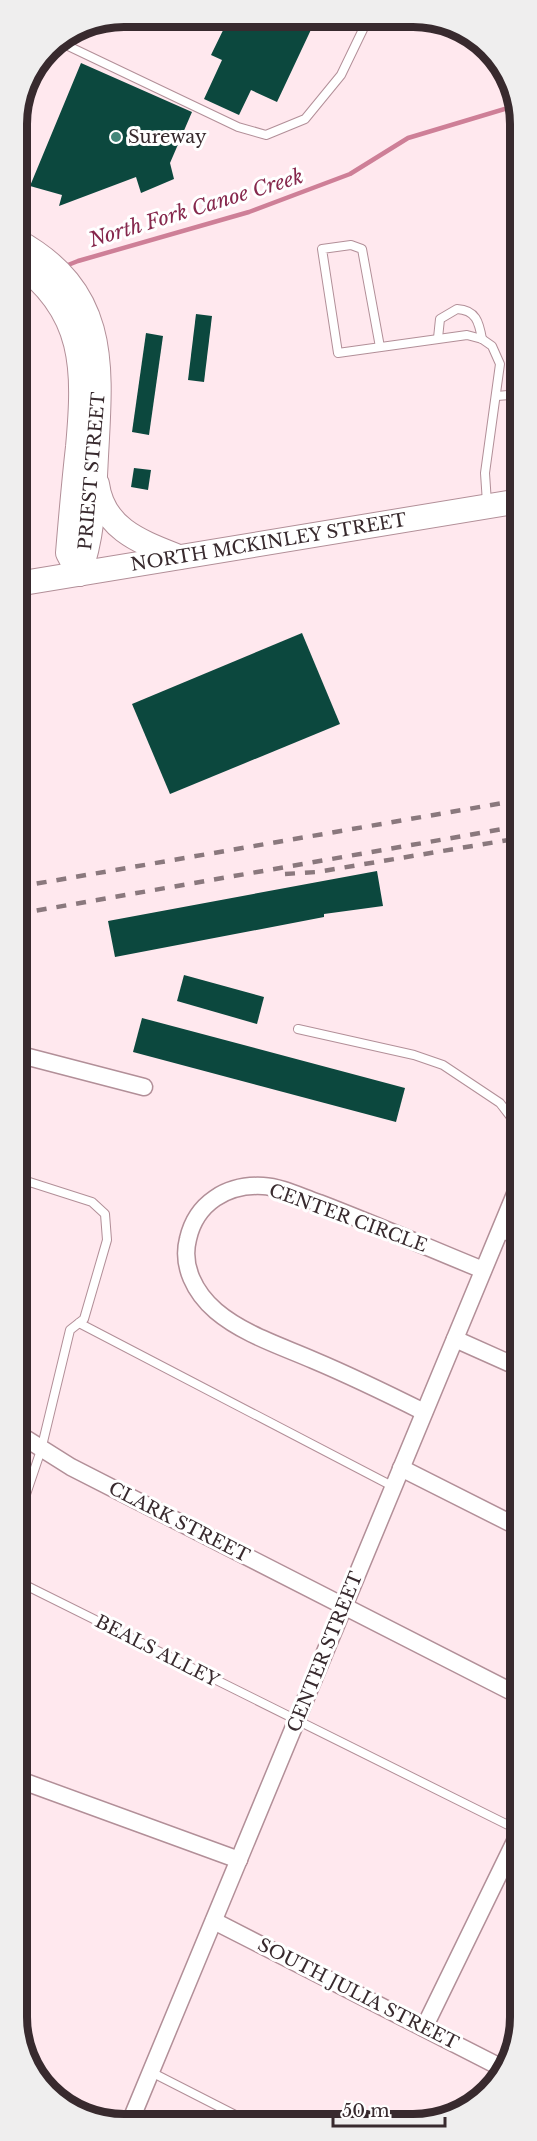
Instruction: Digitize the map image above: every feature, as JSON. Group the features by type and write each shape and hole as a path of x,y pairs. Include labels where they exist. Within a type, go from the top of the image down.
{"street":[{"name":"PRIEST STREET","path":"27,254 55,268 71,304 83,380 68,553 79,573"},
{"name":"PRIEST STREET","path":"71,304 93,329 99,361 95,474 87,553 79,573"},
{"path":"95,474 100,501 111,520 132,538 179,557"},
{"name":"NORTH MCKINLEY STREET","path":"27,582 510,503"},
{"path":"27,1057 144,1087"},
{"name":"CENTER CIRCLE","path":"424,1412 259,1337 218,1313 198,1292 191,1279 186,1253 192,1226 204,1207 222,1193 236,1188 265,1186 343,1212 483,1270"},
{"name":"CENTER STREET","path":"133,2114 510,1206"},
{"path":"455,1339 510,1364"},
{"name":"CLARK STREET","path":"27,1440 41,1450 510,1691"},
{"path":"401,1468 510,1523"},
{"path":"27,1783 239,1860"},
{"path":"424,2028 510,1852"},
{"name":"SOUTH JULIA STREET","path":"214,1921 497,2065"}],"lane":[{"path":"67,45 238,127 266,135 305,119 341,75 364,27"},
{"path":"380,347 363,249 351,245 322,249 338,353 467,335 482,339 498,354 500,364 497,396 485,473 488,507"},
{"path":"438,339 440,319 457,309 473,313 478,319 482,339"},
{"path":"497,396 510,395"},
{"path":"298,1029 414,1055 443,1065 500,1102 510,1116"},
{"path":"27,1181 92,1202 105,1214 107,1240 84,1318 70,1330 41,1450 27,1491"},
{"path":"499,1233 510,1237"},
{"path":"79,1323 394,1487"},
{"name":"BEALS ALLEY","path":"27,1586 510,1826"},
{"path":"151,2072 233,2114"}],"building":[{"path":"225,27 312,27 277,102 251,90 239,115 204,99 222,60 211,55"},
{"name":"Sureway","path":"81,63 192,112 170,163 174,179 141,193 136,177 59,206 62,195 30,186"},
{"path":"196,314 212,316 204,382 188,380"},
{"path":"146,333 163,336 149,435 132,432"},
{"path":"134,468 151,470 148,490 131,487"},
{"path":"302,633 340,724 170,794 132,704"},
{"path":"377,871 383,906 324,914 324,917 115,957 108,921"},
{"path":"184,975 264,997 257,1024 177,1001"},
{"path":"142,1018 405,1088 396,1122 133,1052"}],"waterway":[{"name":"North Fork Canoe Creek","path":"63,267 249,212 350,174 408,138 508,108"}],"railway":[{"path":"27,885 510,802"},
{"path":"27,912 510,828"},
{"path":"285,874 317,872 510,840"}],"place":[{"name":"Sureway","path":"116,137"}]}
